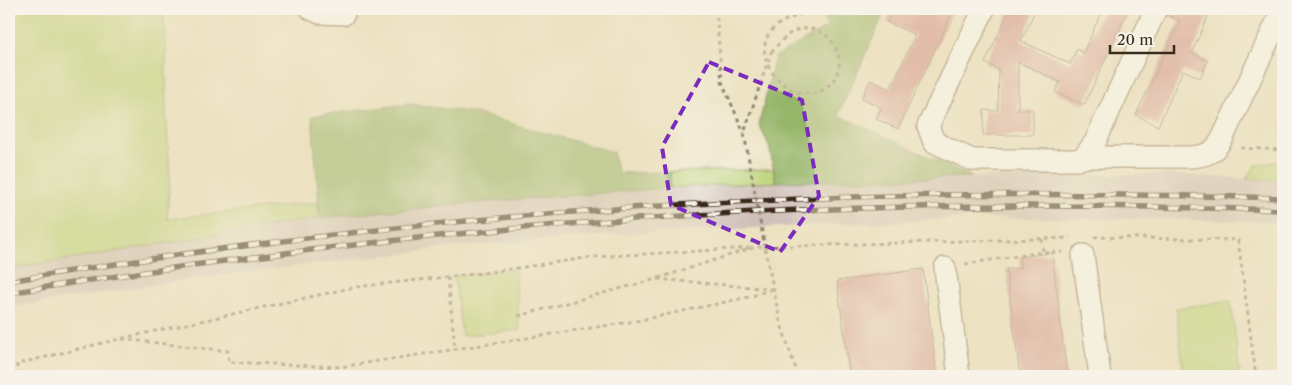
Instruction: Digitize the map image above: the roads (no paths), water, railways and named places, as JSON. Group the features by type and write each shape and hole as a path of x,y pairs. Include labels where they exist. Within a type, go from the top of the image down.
{"street":[{"path":"311,9 320,13 344,14"},
{"path":"984,9 928,126 934,142 972,160 1076,160 1084,157 1204,156 1218,147 1283,9"},
{"path":"1084,157 1095,142 1156,9"},
{"path":"1082,243 1100,376"},
{"path":"945,268 958,376"}],"railway":[{"path":"9,281 107,265 305,238 404,227 602,210 801,199 922,195 1103,195 1283,198"},
{"path":"9,293 206,263 305,251 503,230 702,215 861,208 982,206 1103,206 1283,210"}]}
